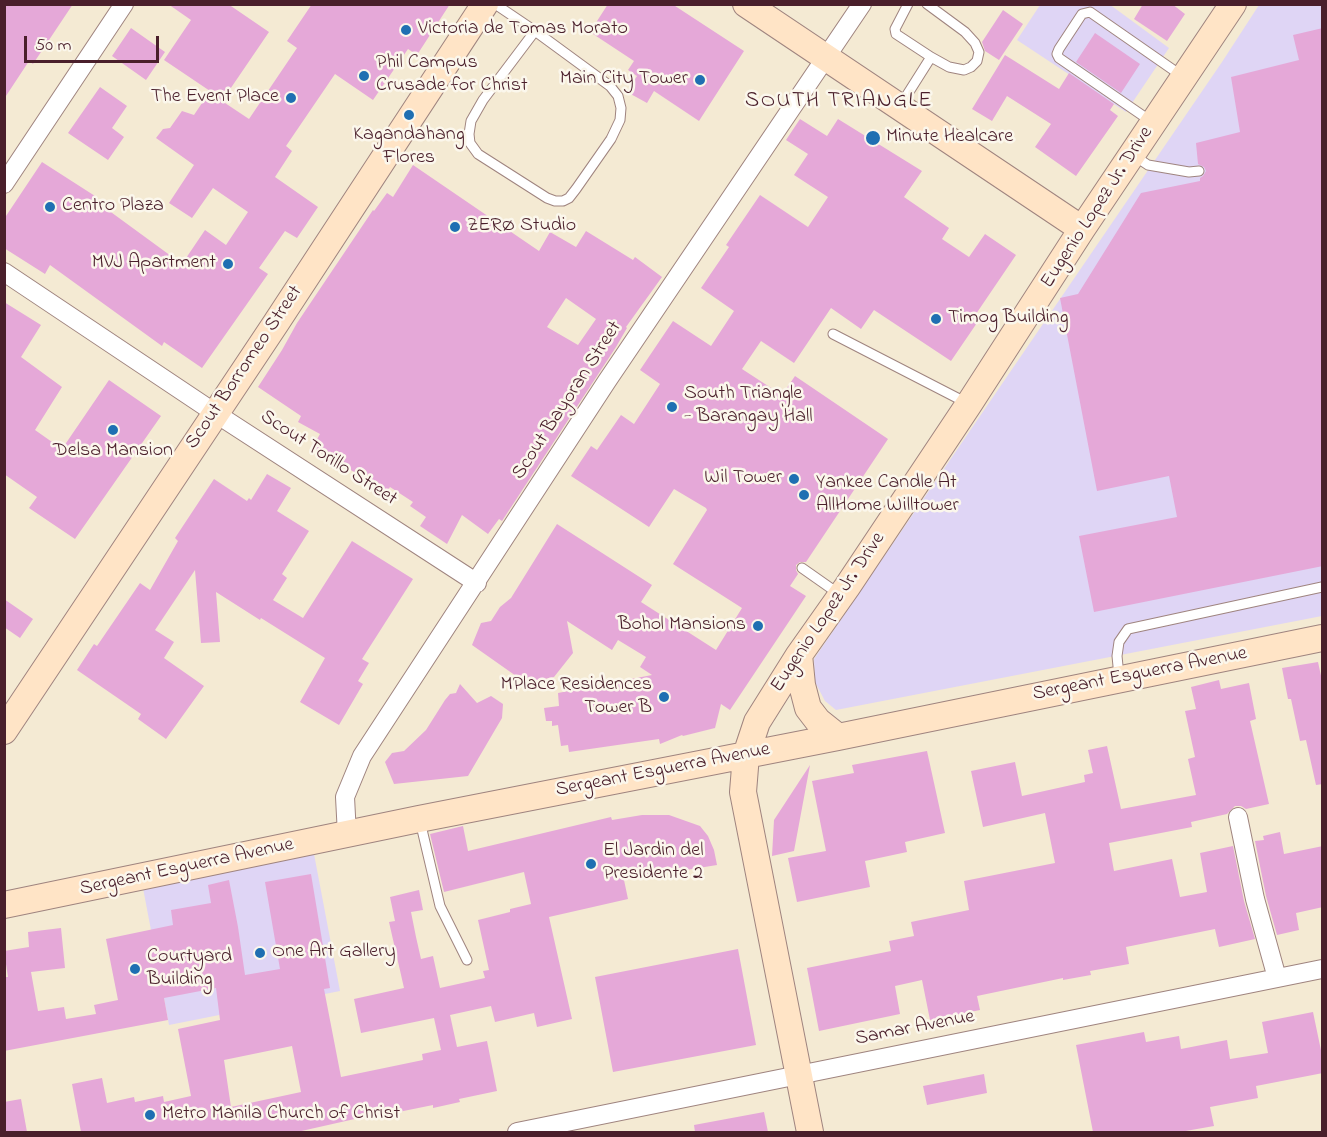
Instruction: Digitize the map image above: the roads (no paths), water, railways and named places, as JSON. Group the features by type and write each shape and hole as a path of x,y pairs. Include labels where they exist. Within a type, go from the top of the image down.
{"street":[{"path":"4,184 124,4"},
{"name":"Scout Borromeo Street","path":"4,731 485,4"},
{"path":"746,4 1082,229"},
{"name":"Scout Bayoran Street","path":"347,836 345,797 362,756 607,381 862,4"},
{"name":"Eugenio Lopez Jr. Drive","path":"810,1132 744,792 746,755 757,722 799,655 969,404 1082,229 1141,160 1154,124 1233,4"},
{"name":"Scout Torillo Street","path":"4,272 215,413 477,583"},
{"name":"Sergeant Esguerra Avenue","path":"4,905 347,836 419,819 838,737 1323,638"},
{"path":"799,655 802,685 808,708 818,721 838,737"},
{"path":"1238,817 1255,899 1277,978"},
{"name":"Samar Avenue","path":"517,1132 1323,969"}],"lane":[{"path":"495,4 535,31 610,86 618,96 621,108 620,120 611,139 576,189 569,198 563,201 548,198 478,154 470,143 471,121 483,100 535,31"},
{"path":"908,4 895,29 896,34 949,67 964,70 971,67 977,61 979,52 975,43 965,32 927,4"},
{"path":"1154,124 1059,58 1057,54 1059,50 1082,14 1090,12 1184,78"},
{"path":"900,106 931,57"},
{"path":"1141,160 1189,172 1199,171"},
{"path":"833,334 969,404"},
{"path":"802,568 841,596"},
{"path":"1119,679 1117,656 1119,642 1128,629 1323,587"},
{"path":"419,819 440,906 466,960"}],"place":[{"name":"Victoria de Tomas Morato","path":"406,30"},
{"name":"Phil Campus Crusade for Christ","path":"364,76"},
{"name":"Main City Tower","path":"700,80"},
{"name":"The Event Place","path":"291,98"},
{"name":"Kagandahang Flores","path":"409,115"},
{"name":"Minute Healcare","path":"873,138"},
{"name":"Centro Plaza","path":"50,207"},
{"name":"ZERØ Studio","path":"455,227"},
{"name":"MVJ Apartment","path":"228,264"},
{"name":"Timog Building","path":"936,319"},
{"name":"South Triangle - Barangay Hall","path":"672,407"},
{"name":"Delsa Mansion","path":"113,430"},
{"name":"Wil Tower","path":"794,479"},
{"name":"Yankee Candle At AllHome Willtower","path":"804,495"},
{"name":"Bohol Mansions","path":"758,626"},
{"name":"MPlace Residences Tower B","path":"664,697"},
{"name":"El Jardin del Presidente 2","path":"591,864"},
{"name":"One Art Gallery","path":"260,953"},
{"name":"Courtyard Building","path":"135,969"},
{"name":"Metro Manila Church of Christ","path":"150,1115"}],"district":[{"name":"SOUTH TRIANGLE","path":"839,102"}]}
